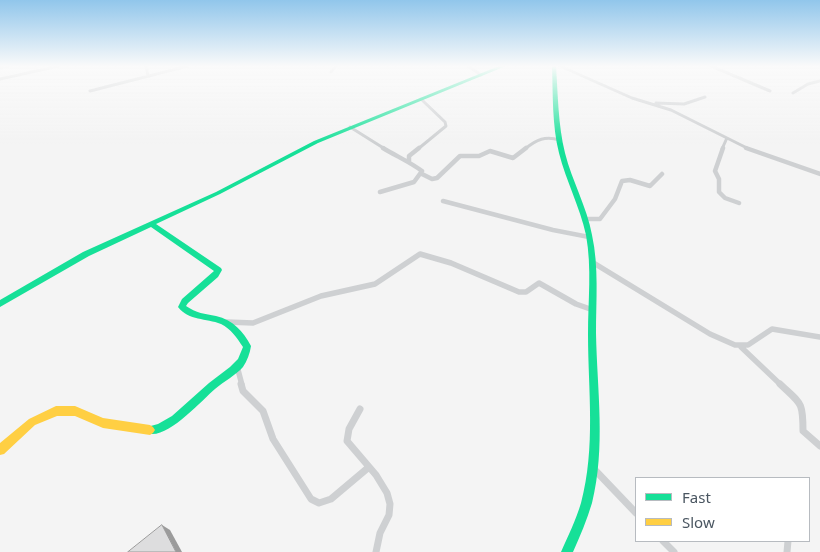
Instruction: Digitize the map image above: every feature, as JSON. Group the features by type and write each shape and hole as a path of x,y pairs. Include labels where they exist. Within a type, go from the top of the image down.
{"street":[{"path":"0,304 79,258 225,189 297,150 441,92"},
{"path":"556,92 562,153 585,219 589,237 592,262 597,431 594,469 587,502 567,552"},
{"path":"620,92 646,103 671,110 726,140 820,174"},
{"path":"646,103 684,104 706,97"},
{"path":"410,161 409,156 446,126 445,122 421,100"},
{"path":"350,127 401,159 410,161 420,169 422,174 432,179 438,178 460,156 479,156 490,151 514,158 541,137 560,140"},
{"path":"726,140 716,166 719,192 725,198 739,203"},
{"path":"380,192 414,182 422,174"},
{"path":"585,219 600,219 615,199 622,181 630,180 650,186 662,174"},
{"path":"442,201 553,230 589,237"},
{"path":"151,224 218,269 185,302 183,309 227,322 253,323 321,296 375,284 420,254 448,262 519,292 526,292 540,283 576,304 593,310"},
{"path":"592,262 650,295 714,336 741,347 800,403 803,408 803,431 820,446"},
{"path":"0,450 32,422 62,410 85,414 103,423 148,430 162,427 203,395 207,388 230,374 237,366 247,348 227,322"},
{"path":"741,347 749,345 772,328 820,337"},
{"path":"237,366 243,391 263,411 273,439 311,499 319,503 325,502 369,467"},
{"path":"360,409 349,428 347,441 384,487 390,508 376,552"},
{"path":"594,469 635,511"},
{"path":"573,539 573,552"},
{"path":"664,542 674,552"}],"building":[{"path":"162,525 176,552 128,552"}],"traffic: fast":[{"path":"0,304 86,254 218,193 316,142 440,92"},
{"path":"555,92 560,142 589,235 593,272 594,455 586,502 567,552"},
{"path":"150,430 158,429 175,419 212,386 234,370 243,360 247,346 239,333 222,321 198,316 182,307 185,301 215,275 218,270 151,224"}],"traffic: slow":[{"path":"0,450 32,422 56,411 75,411 103,423 150,430"}]}
